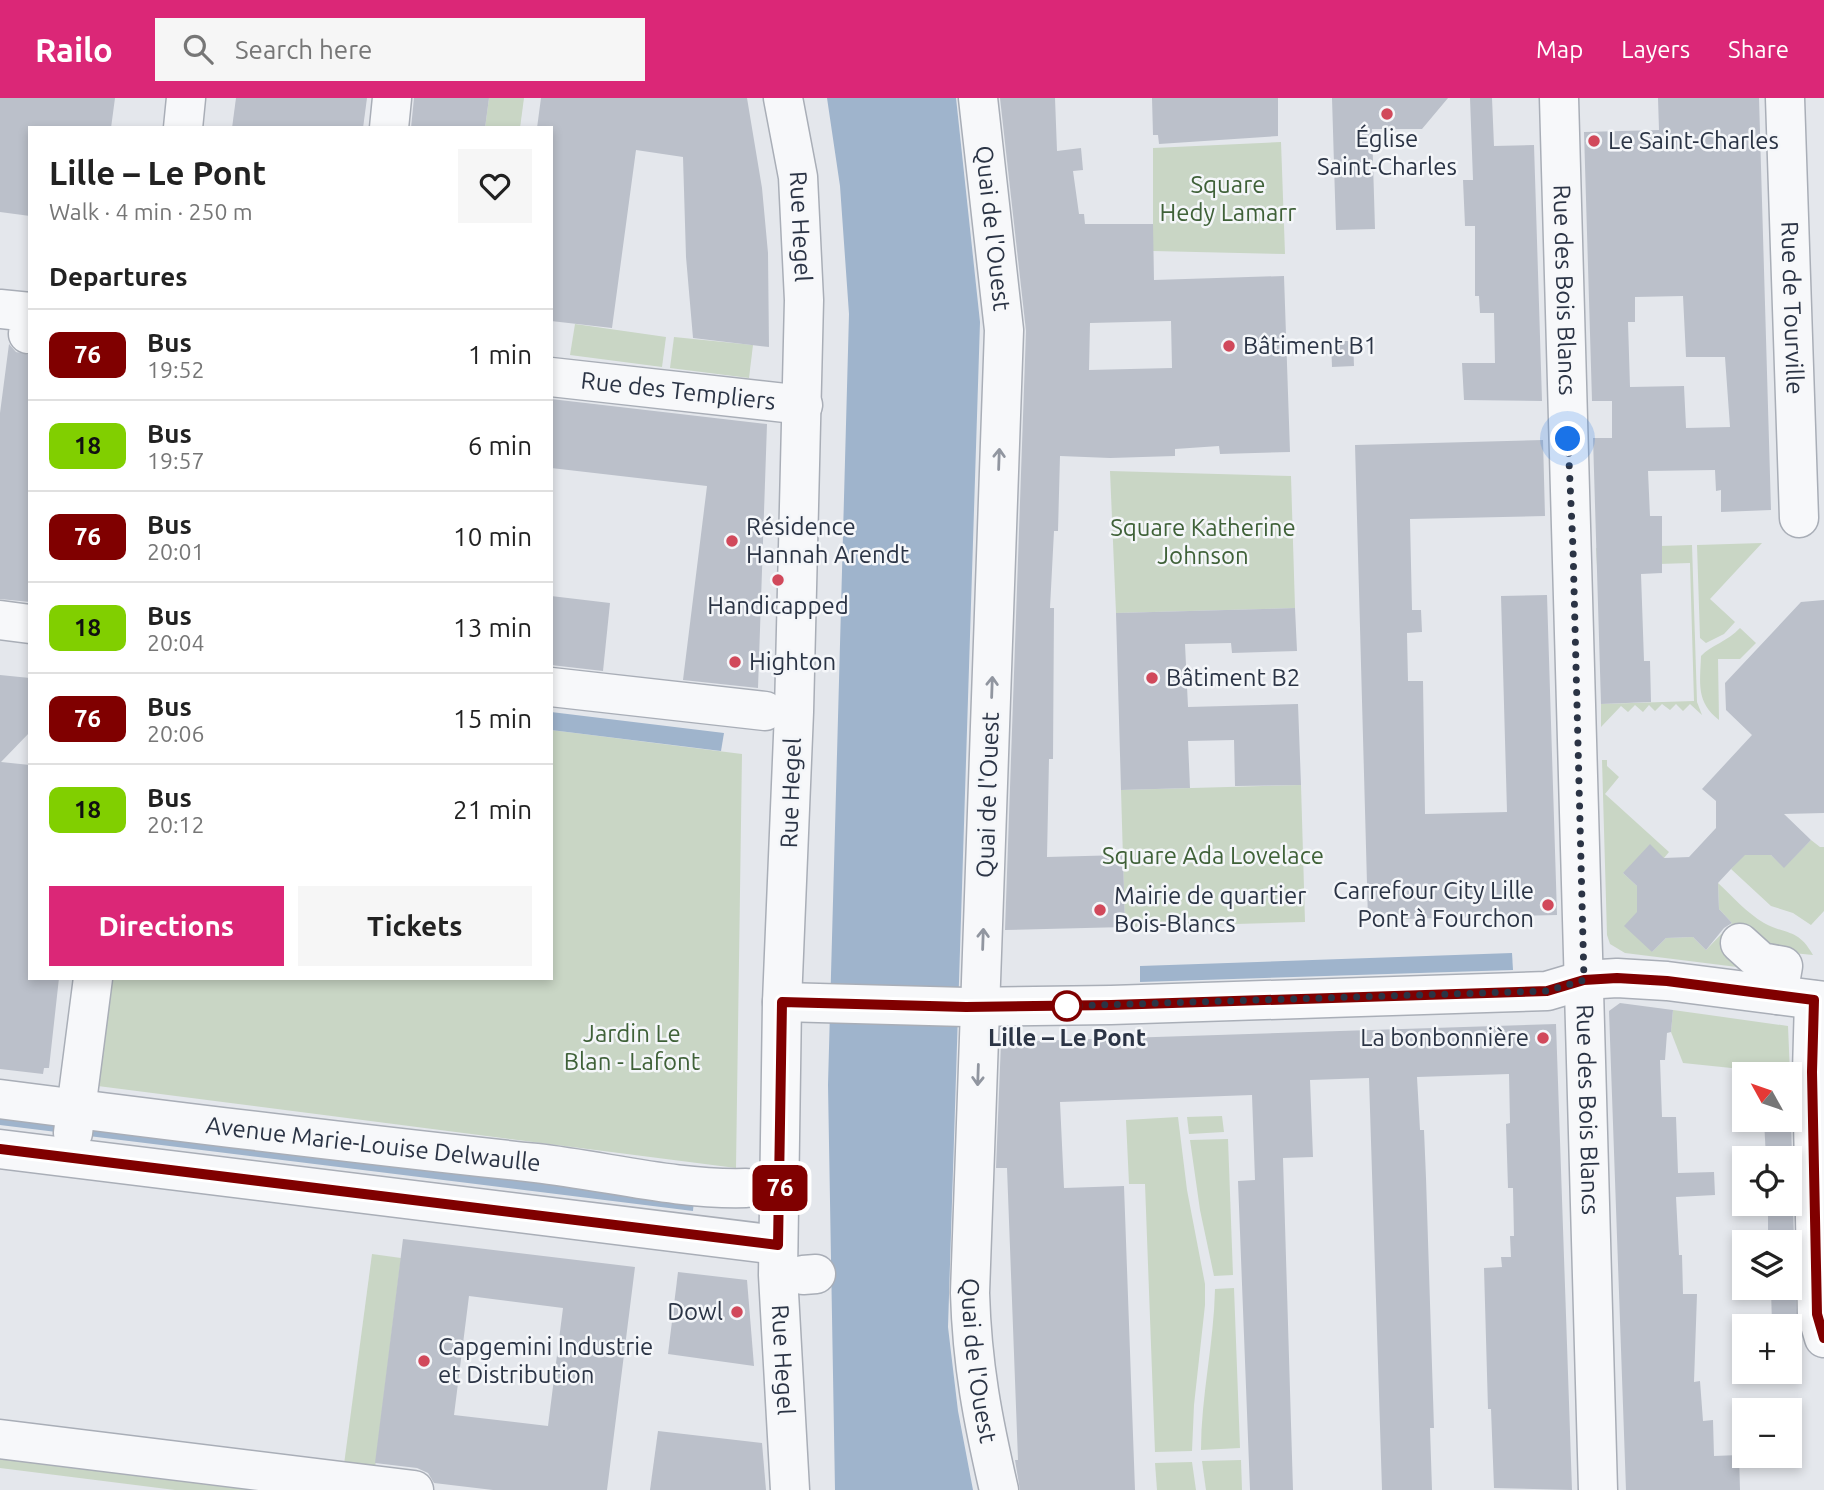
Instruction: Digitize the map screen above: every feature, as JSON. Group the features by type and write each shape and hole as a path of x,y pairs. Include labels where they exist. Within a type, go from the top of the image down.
{"street":[{"path":"183,126 186,98"},
{"path":"388,126 392,98"},
{"name":"Rue Hegel","path":"783,98 801,204 804,300 794,712 782,1002 778,1245 790,1490"},
{"name":"Quai de l'Ouest","path":"978,98 1004,330 973,1007 971,1343 983,1422 999,1490"},
{"name":"Rue des Bois Blancs","path":"1559,98 1598,1490"},
{"name":"Rue de Tourville","path":"1785,98 1809,375 1800,518"},
{"path":"0,309 28,323"},
{"name":"Rue des Templiers","path":"553,377 803,405"},
{"path":"0,620 28,624"},
{"path":"553,687 765,711"},
{"path":"1740,943 1761,962 1783,966 1806,999 1812,1072 1817,1314 1824,1338"},
{"path":"782,1002 973,1007 1111,1005 1547,991 1597,977 1654,980 1806,999"},
{"path":"74,1122 93,980"},
{"name":"Avenue Marie-Louise Delwaulle","path":"0,1099 74,1122 367,1145 544,1164 717,1189 746,1188"},
{"name":"Avenue Marie-Louise Delwaulle","path":"0,1149 778,1245"},
{"path":"0,1439 414,1490"}],"green space":[{"path":"489,98 524,98 520,126 485,126"},
{"name":"Square Hedy Lamarr","path":"1281,142 1285,254 1153,251 1153,148"},
{"path":"575,324 666,337 662,367 570,355"},
{"path":"674,337 753,345 749,378 670,368"},
{"name":"Square Katherine Johnson","path":"1110,471 1291,476 1295,608 1116,613"},
{"path":"1762,543 1710,599 1735,622 1724,634 1706,643 1700,638 1697,545"},
{"path":"1692,545 1697,702 1702,715 1690,704 1683,711 1676,704 1670,710 1662,704 1655,711 1649,705 1643,712 1635,705 1628,712 1621,706 1601,727 1601,704 1694,701 1690,563 1597,566 1596,548"},
{"path":"1740,628 1756,643 1740,659 1718,659 1719,720 1706,706 1701,692 1701,656"},
{"name":"Jardin Le Blan - Lafont","path":"553,730 742,754 736,1168 90,1085 103,980 553,980"},
{"path":"1602,760 1607,760 1607,766 1619,777 1605,794 1669,852 1664,858 1623,873 1637,886 1637,912 1652,952 1666,938 1693,937 1706,950 1732,923 1719,909 1718,883 1758,919 1797,936 1813,955 1764,950 1753,969 1625,953 1610,944 1607,935"},
{"name":"Square Ada Lovelace","path":"1301,785 1305,922 1125,927 1121,790"},
{"path":"1811,840 1824,847 1824,911 1811,925 1793,913 1771,906 1731,869 1744,855 1771,855 1784,867"},
{"path":"1673,1010 1788,1026 1790,1062 1732,1062 1732,1068 1683,1063 1671,1032"},
{"path":"1222,1116 1224,1132 1189,1134 1187,1117"},
{"path":"1178,1117 1187,1190 1205,1284 1205,1305 1192,1451 1155,1452 1145,1184 1129,1184 1126,1120"},
{"path":"1228,1139 1233,1275 1214,1276 1200,1210 1190,1140"},
{"path":"372,1254 401,1258 374,1476 343,1472"},
{"path":"1234,1288 1240,1448 1201,1450 1215,1289"},
{"path":"0,1446 323,1490 175,1490 0,1468"},
{"path":"1241,1460 1242,1490 1206,1490 1202,1461"},
{"path":"1192,1462 1196,1490 1157,1490 1155,1463"}],"water":[{"path":"827,98 956,98 980,322 948,1327 958,1411 973,1490 835,1490 828,1085 849,314 840,186"},
{"path":"553,712 724,733 721,751 553,730"},
{"path":"1512,953 1513,970 1140,982 1140,966"},
{"path":"0,1113 694,1200 693,1211 0,1125"}],"building":[{"path":"0,98 115,98 111,126 28,126 28,216 0,212"},
{"path":"236,98 367,98 363,126 232,126"},
{"path":"414,98 489,98 485,126 411,126"},
{"path":"541,98 747,98 762,188 768,253 769,347 693,338 686,257 683,157 636,150 612,328 553,321 553,126 537,126"},
{"path":"1000,98 1055,98 1057,151 1081,148 1083,170 1073,171 1079,214 1084,214 1085,224 1153,224 1154,280 1284,276 1290,452 1220,454 1219,446 1175,449 1175,456 1060,456 1058,531 1054,531 1050,608 1054,608 1053,759 1049,759 1047,857 1123,855 1125,927 1005,930 1026,331","holes":["1171,321 1172,368 1089,370 1090,323"]},
{"path":"1152,98 1278,98 1278,136 1159,144 1158,135 1153,135"},
{"path":"1332,98 1448,98 1422,129 1372,129 1375,229 1336,230"},
{"path":"1470,98 1492,98 1494,146 1534,145 1542,401 1464,400 1462,363 1495,363 1494,313 1480,313 1479,296 1475,296 1475,226 1465,226 1463,180 1473,180"},
{"path":"1658,98 1759,98 1771,510 1721,512 1721,490 1716,491 1715,470 1648,471 1650,516 1662,516 1662,573 1641,574 1644,661 1650,661 1651,702 1601,704 1593,438 1612,438 1612,401 1592,401 1584,132 1659,130","holes":["1683,296 1686,357 1725,357 1730,427 1686,428 1684,386 1630,387 1628,322 1635,322 1635,297"]},
{"path":"1331,341 1353,341 1354,366 1332,367"},
{"path":"9,344 16,352 28,355 28,602 0,599 0,413"},
{"name":"Résidence Hannah Arendt","path":"553,399 767,424 758,688 683,680 707,486 553,468"},
{"path":"1543,440 1545,516 1410,519 1412,610 1421,610 1422,632 1407,633 1408,681 1423,681 1425,814 1507,812 1501,596 1547,595 1557,915 1368,920 1355,445"},
{"path":"553,596 610,603 603,671 553,665"},
{"path":"1824,600 1824,813 1784,814 1811,840 1784,868 1771,855 1745,855 1731,869 1718,883 1719,909 1732,923 1724,928 1706,950 1693,937 1666,938 1652,952 1624,926 1637,912 1637,886 1623,873 1650,844 1664,858 1689,857 1716,828 1716,801 1702,789 1752,735 1726,710 1725,683 1801,602"},
{"name":"Bâtiment B2","path":"1295,608 1297,651 1232,653 1231,643 1185,644 1188,707 1298,704 1301,785 1235,786 1234,740 1188,741 1190,788 1121,790 1116,613"},
{"path":"0,675 28,678 28,734 1,762 28,765 28,980 59,980 49,1068 44,1068 43,1074 0,1069"},
{"path":"1620,1003 1673,1010 1671,1032 1667,1033 1665,1060 1660,1060 1662,1117 1676,1117 1678,1173 1714,1172 1715,1195 1676,1197 1683,1294 1697,1294 1694,1382 1700,1381 1703,1421 1713,1420 1714,1456 1732,1455 1732,1468 1739,1468 1740,1490 1626,1490 1609,1011"},
{"path":"1556,1024 1572,1490 1494,1488 1491,1409 1488,1409 1484,1268 1502,1267 1501,1257 1511,1257 1510,1236 1514,1236 1513,1188 1508,1188 1506,1124 1510,1123 1509,1074 1417,1077 1420,1130 1424,1130 1426,1178 1434,1428 1430,1428 1432,1490 1382,1490 1369,1078 1310,1080 1313,1157 1283,1158 1293,1490 1250,1490 1238,1181 1255,1180 1252,1095 1060,1102 1064,1188 1124,1186 1135,1490 1020,1490 1015,1460 1018,1460 1007,1168 996,1168 1001,1042"},
{"path":"1765,1132 1791,1132 1792,1146 1765,1146"},
{"path":"1768,1216 1793,1216 1794,1230 1768,1230"},
{"name":"Capgemini Industrie et Distribution","path":"403,1239 635,1267 607,1490 493,1490 434,1483 428,1473 417,1468 375,1463","holes":["469,1296 563,1308 548,1426 454,1415"]},
{"path":"678,1272 747,1280 754,1366 668,1354"},
{"path":"1771,1300 1796,1300 1797,1314 1772,1314"},
{"path":"658,1431 762,1443 766,1490 650,1490"}],"bus line":[{"name":"76","path":"0,1149 778,1245 782,1002 966,1007 1111,1005 1547,991 1597,977 1667,981 1814,1000 1812,1072 1817,1314 1824,1338"}],"place":[{"name":"Église Saint-Charles","path":"1387,114"},
{"name":"Le Saint-Charles","path":"1594,141"},
{"name":"Bâtiment B1","path":"1229,346"},
{"name":"Résidence Hannah Arendt","path":"732,541"},
{"name":"Handicapped","path":"778,580"},
{"name":"Highton","path":"735,662"},
{"name":"Bâtiment B2","path":"1152,678"},
{"name":"Carrefour City Lille Pont à Fourchon","path":"1548,905"},
{"name":"Mairie de quartier Bois-Blancs","path":"1100,910"},
{"name":"Lille – Le Pont","path":"1067,1006"},
{"name":"La bonbonnière","path":"1543,1038"},
{"name":"Dowl","path":"737,1312"},
{"name":"Capgemini Industrie et Distribution","path":"424,1361"}],"route":[{"path":"1067,1006 1547,991 1584,980 1568,439"}]}
